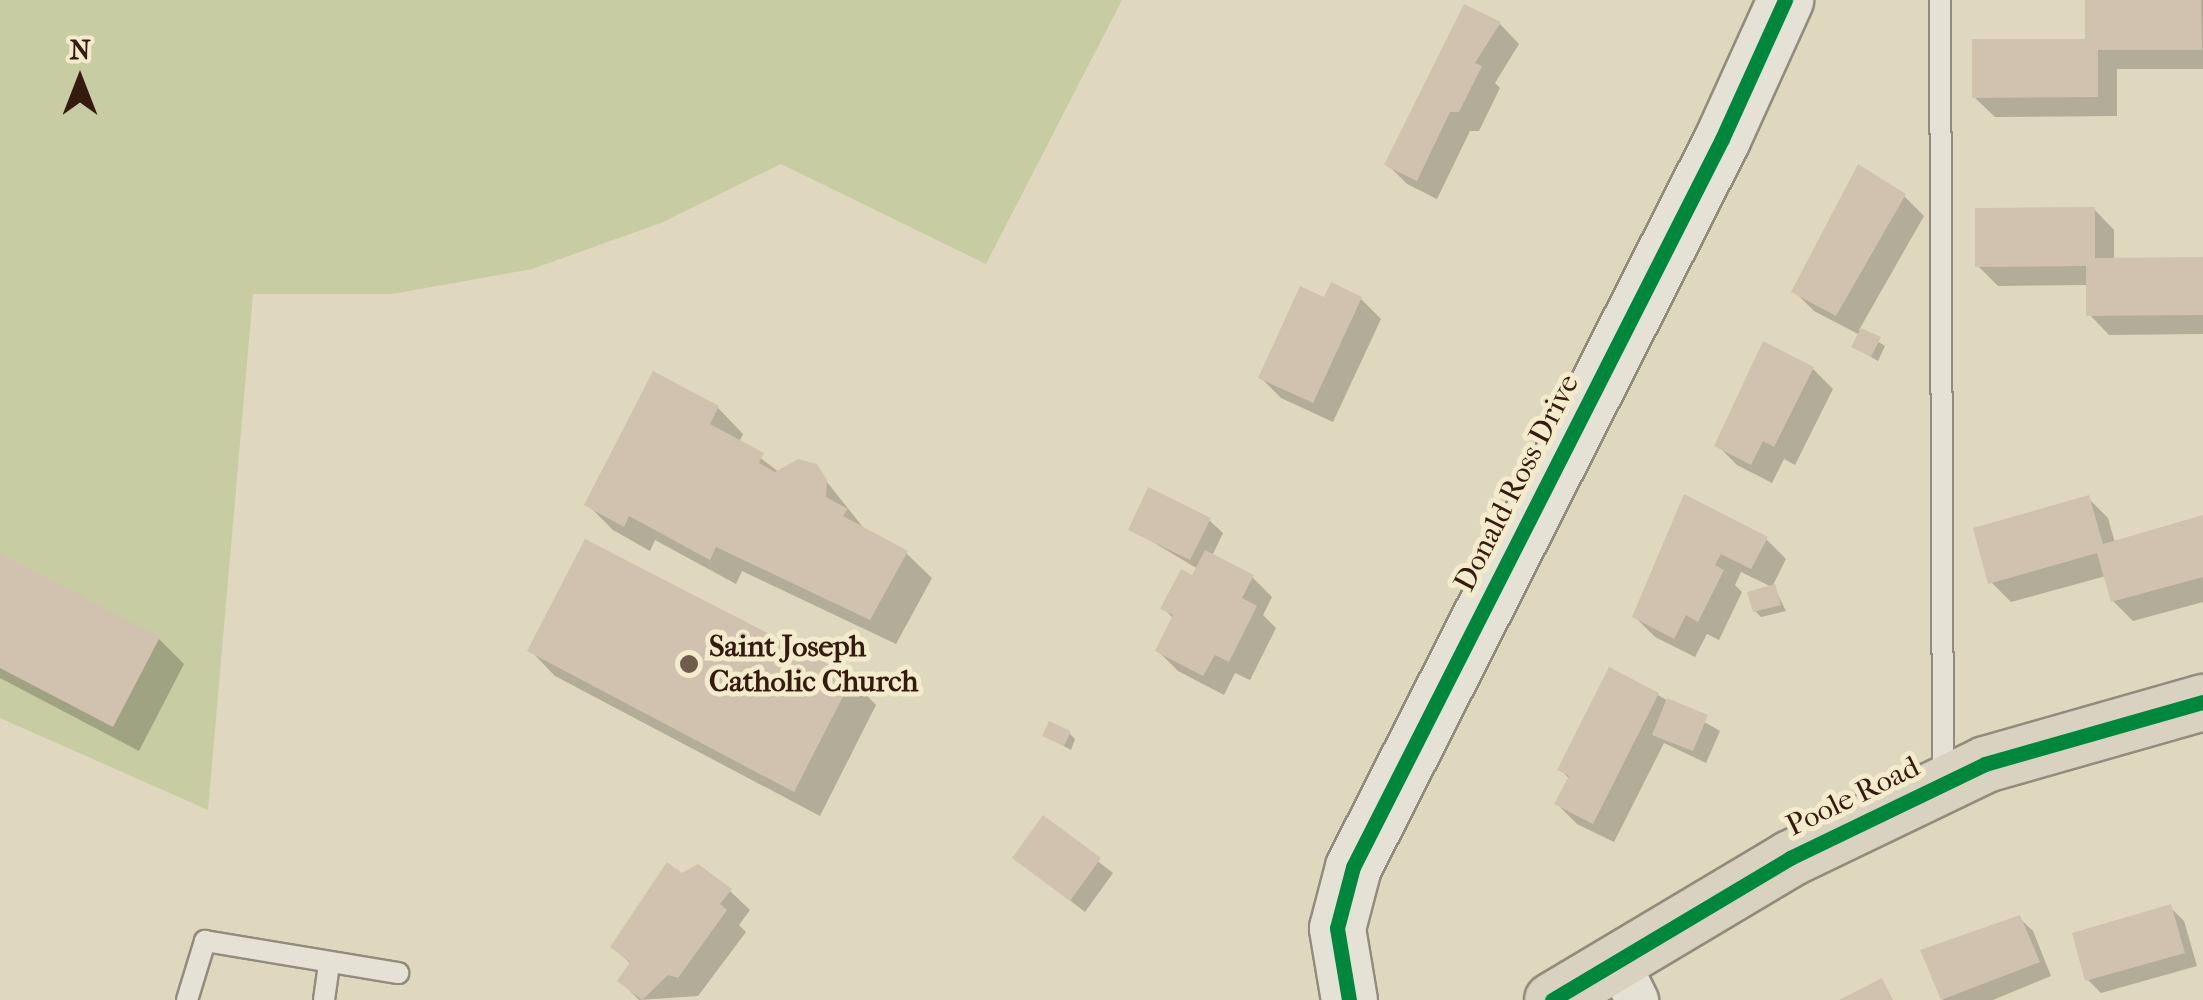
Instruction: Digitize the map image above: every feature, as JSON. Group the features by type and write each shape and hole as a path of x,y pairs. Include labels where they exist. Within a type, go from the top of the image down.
{"main road":[{"name":"Poole Road","path":"1552,1000 1627,980 1790,858 1943,784 2002,758 2203,702"}],"street":[{"name":"Donald Ross Drive","path":"1348,1000 1338,928 1353,867 1722,139 1785,0"}],"lane":[{"path":"1940,0 1943,784"},
{"path":"187,1000 204,941 398,973"},
{"path":"324,1000 329,963"}],"green space":[{"path":"0,0 1122,0 986,264 781,164 661,223 532,269 392,294 253,294 208,810 0,718"}],"building":[{"path":"2085,0 2201,0 2202,50 2098,50 2098,97 1972,98 1972,39 2085,39"},
{"path":"1464,4 1501,22 1475,63 1482,66 1459,112 1450,112 1417,181 1384,165"},
{"path":"1858,164 1906,194 1836,316 1791,292"},
{"path":"2095,207 2095,258 2203,257 2203,315 2086,316 2086,266 1975,267 1975,208"},
{"path":"1331,282 1362,297 1313,403 1258,378 1300,286 1324,297"},
{"path":"1861,328 1881,337 1871,357 1851,347"},
{"path":"1763,341 1814,367 1774,447 1763,441 1751,465 1714,446"},
{"name":"Saint Joseph Catholic Church","path":"653,371 719,406 710,424 764,453 759,463 775,472 798,459 817,464 827,480 826,497 848,509 843,516 908,551 870,620 716,547 710,560 629,516 624,527 584,505"},
{"path":"1148,487 1211,518 1190,560 1128,530"},
{"path":"1684,494 1768,537 1751,569 1721,554 1715,565 1724,570 1698,622 1686,615 1674,639 1632,617"},
{"path":"2089,495 2103,544 2203,515 2203,577 2111,602 2097,553 1988,584 1973,528"},
{"name":"Saint Joseph Catholic Church","path":"585,539 853,677 794,792 527,651"},
{"path":"1205,550 1254,575 1242,598 1257,606 1229,662 1215,655 1203,676 1155,651 1173,615 1160,609 1181,569 1192,575"},
{"path":"0,553 160,637 113,727 0,668"},
{"path":"1775,584 1781,605 1753,612 1747,592"},
{"path":"1609,667 1659,693 1593,824 1554,804 1569,776 1557,770"},
{"path":"1667,698 1708,715 1693,751 1652,735"},
{"path":"1049,721 1071,731 1064,746 1042,736"},
{"path":"1043,815 1101,858 1070,901 1012,858"},
{"path":"667,862 682,873 698,864 732,889 720,904 727,910 678,978 668,975 642,1000 617,981 630,962 610,947"},
{"path":"2171,904 2185,953 2085,981 2072,933"},
{"path":"2020,915 2040,962 1941,1000 1920,950"},
{"path":"1882,978 1893,1000 1839,1000"}],"cycle path":[{"path":"1349,1000 1337,928 1353,867 1722,139 1785,0"},
{"path":"1552,1000 1790,858 1985,764 2203,702"}],"place":[{"name":"Saint Joseph Catholic Church","path":"689,664"}]}
